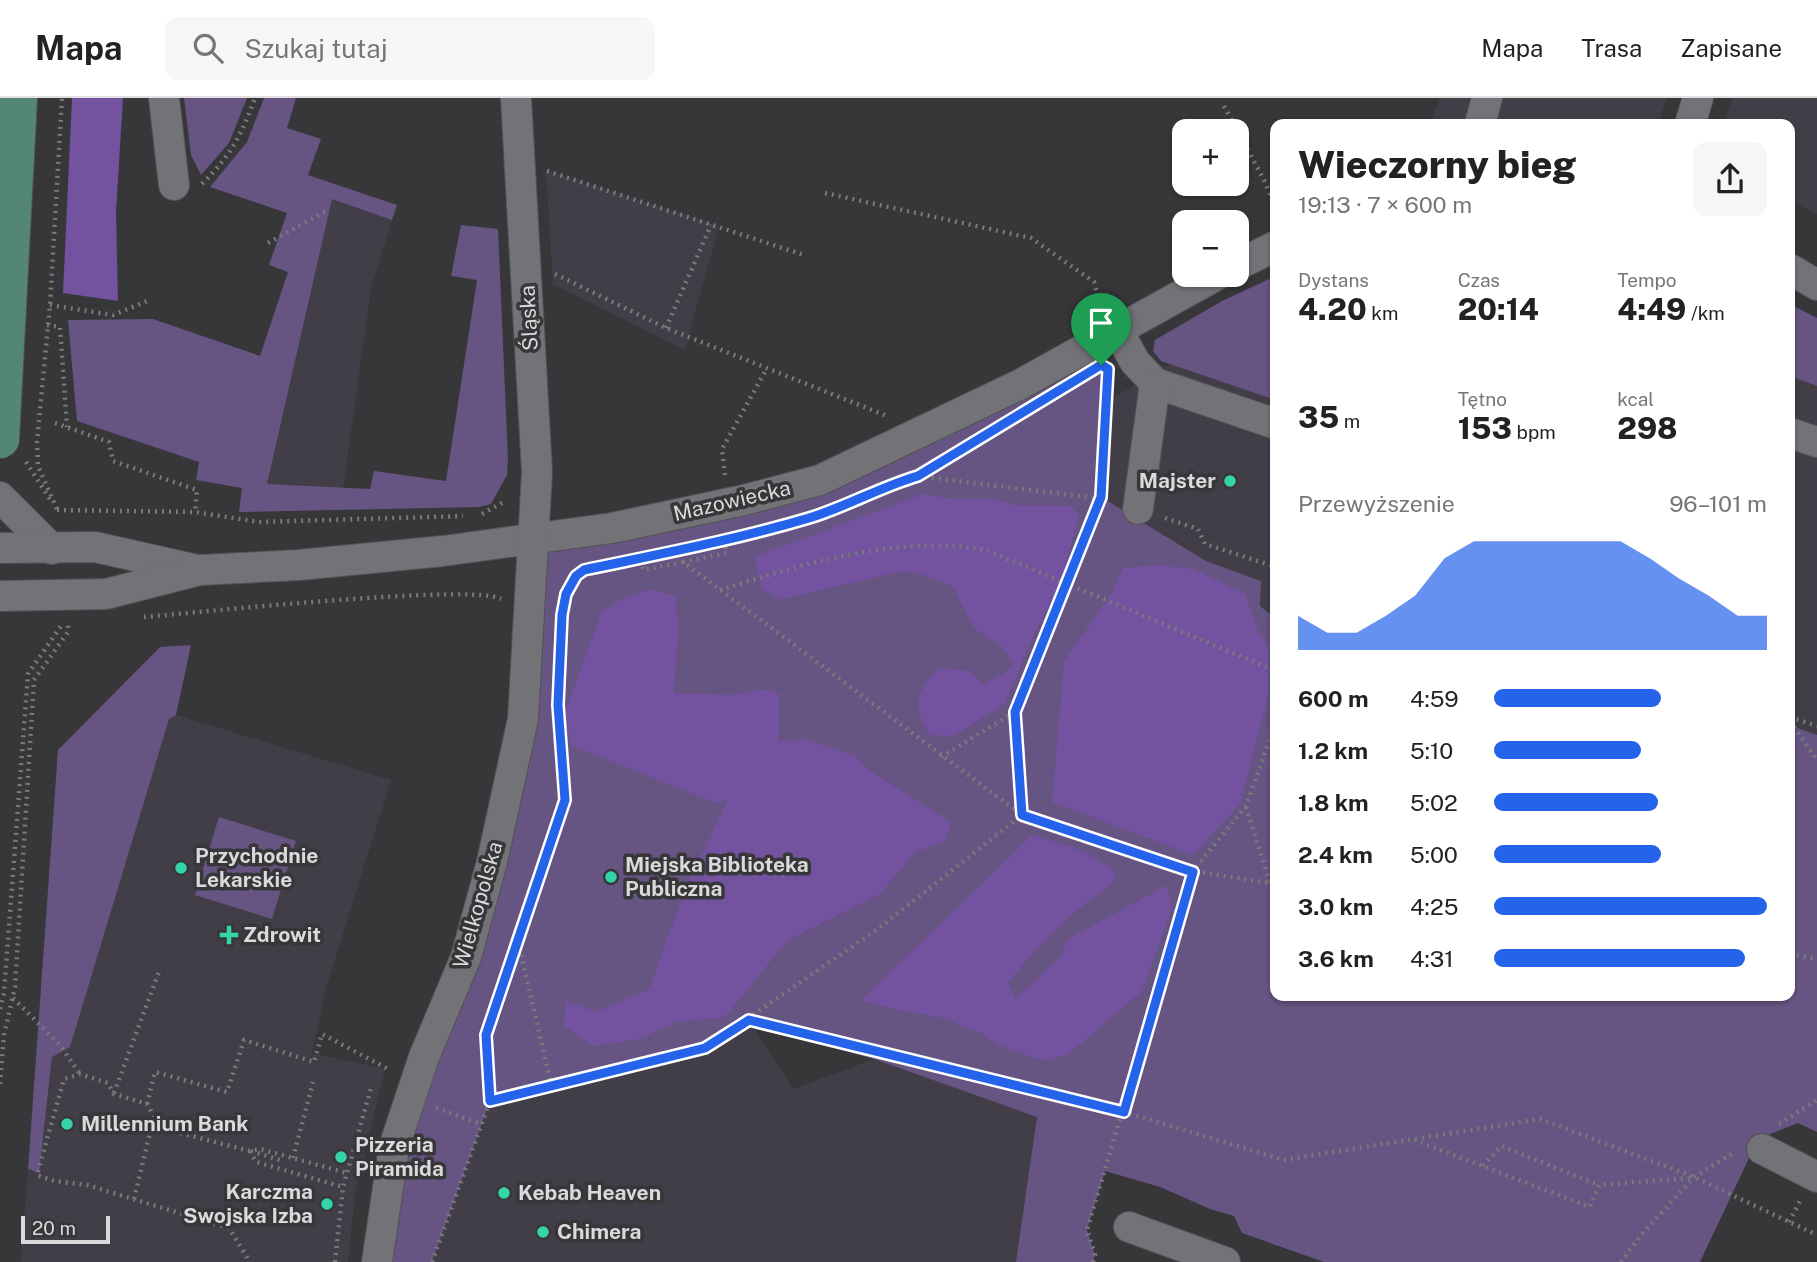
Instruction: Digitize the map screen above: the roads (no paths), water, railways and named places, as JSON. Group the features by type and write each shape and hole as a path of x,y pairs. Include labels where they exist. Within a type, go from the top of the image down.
{"main road":[{"path":"0,439 18,98"}],"street":[{"path":"164,98 185,184"},
{"name":"Śląska","path":"516,98 537,472 535,538"},
{"path":"1481,119 1487,98"},
{"path":"1692,119 1698,98"},
{"path":"1249,259 1270,249"},
{"path":"1795,272 1817,285"},
{"name":"Mazowiecka","path":"0,596 106,593 200,570 339,561 612,528 820,480 1021,384 1116,317 1188,287"},
{"path":"1116,317 1135,362 1155,383 1270,422"},
{"path":"1138,509 1155,383"},
{"path":"1795,435 1817,442"},
{"path":"0,497 52,549"},
{"name":"Wielkopolska","path":"377,1262 394,1147 424,1058 466,957 492,862 523,719 535,538"},
{"name":"Mazowiecka","path":"0,548 95,547 200,570"},
{"path":"1758,1142 1817,1177"},
{"path":"1129,1227 1225,1262"}],"place":[{"name":"Majster","path":"1230,481"},
{"name":"Przychodnie Lekarskie","path":"181,868"},
{"name":"Miejska Biblioteka Publiczna","path":"611,877"},
{"name":"Zdrowit","path":"229,935"},
{"name":"Millennium Bank","path":"67,1124"},
{"name":"Pizzeria Piramida","path":"341,1157"},
{"name":"Kebab Heaven","path":"504,1193"},
{"name":"Karczma Swojska Izba","path":"327,1204"},
{"name":"Chimera","path":"543,1232"}]}
